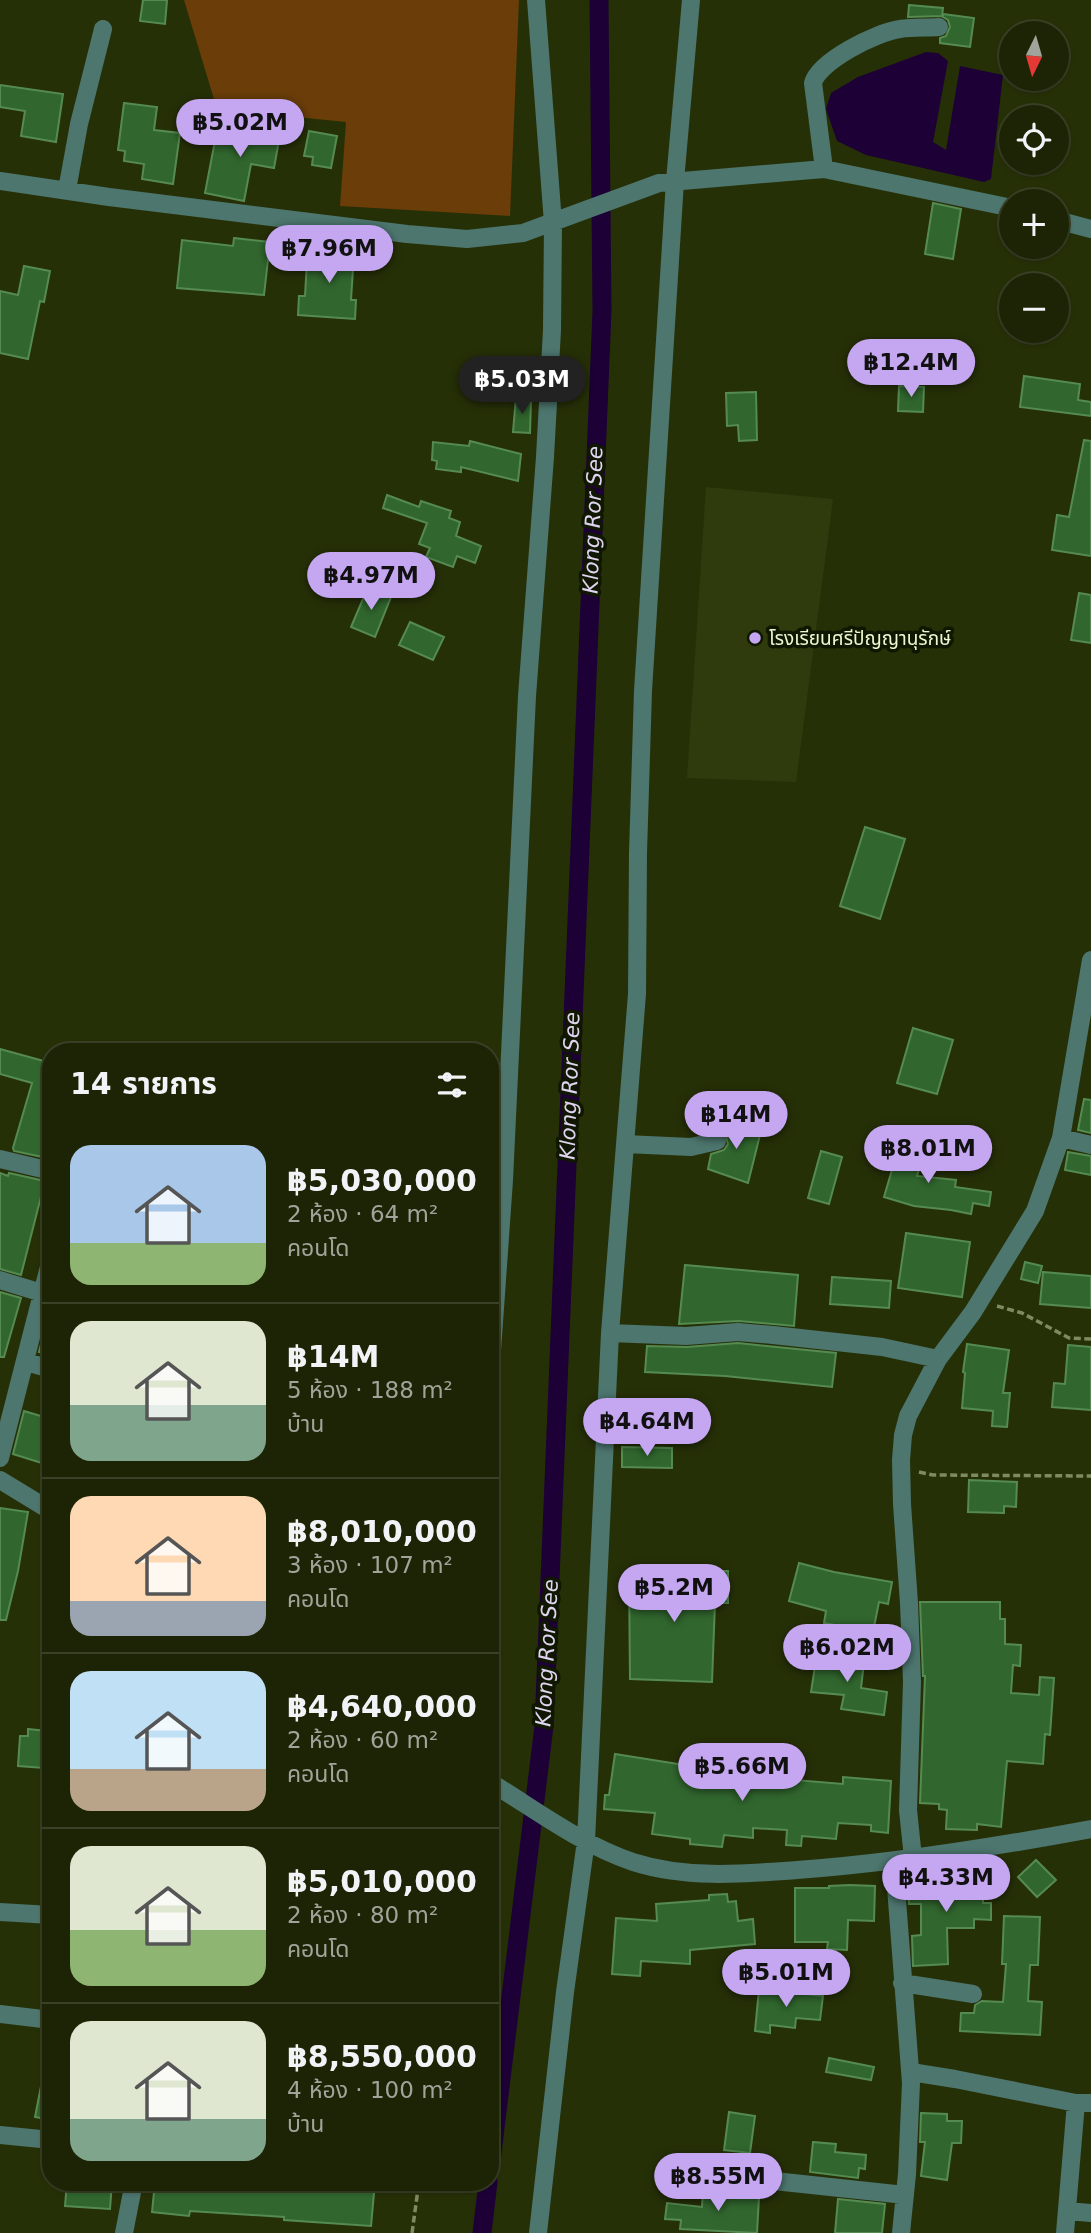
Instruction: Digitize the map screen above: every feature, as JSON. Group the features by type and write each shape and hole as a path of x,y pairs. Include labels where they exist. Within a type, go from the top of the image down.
{"street":[{"path":"499,1241 527,696 545,457 558,221 536,0"},
{"path":"538,2233 565,1992 586,1841 610,1333 637,994 643,691 667,182 691,0"},
{"path":"824,169 813,83 816,76 844,52 882,33 939,27"},
{"path":"66,190 79,124 103,29"},
{"path":"0,180 109,197 467,239 523,233 667,182 824,169 999,205"},
{"path":"1069,223 1091,229"},
{"path":"913,1858 908,1782 912,1682 901,1447 908,1416 938,1359 978,1303 1035,1211 1061,1138 1091,960"},
{"path":"1061,1138 1091,1145"},
{"path":"625,1144 691,1147 717,1141"},
{"path":"0,1159 42,1169"},
{"path":"0,1280 42,1293 0,1458"},
{"path":"610,1333 685,1335 738,1332 882,1347 938,1359"},
{"path":"26,1362 42,1366"},
{"path":"0,1480 42,1506"},
{"path":"499,1788 586,1841 630,1861 647,1866 702,1873 744,1874 894,1861 1091,1829"},
{"path":"894,1861 911,2072 911,2119 901,2233"},
{"path":"0,1912 42,1914"},
{"path":"902,1983 973,1994"},
{"path":"0,2014 42,2019"},
{"path":"911,2072 1084,2103 1065,2233"},
{"path":"0,2135 42,2139"},
{"path":"765,2180 905,2194"},
{"path":"124,2233 132,2191"},
{"path":"1067,2211 1091,2213"}],"path":[{"path":"978,1303 1022,1313 1069,1338 1091,1339"},
{"path":"901,1471 933,1475 1091,1476"},
{"path":"412,2233 418,2191"}],"shaded area":[{"path":"184,0 519,0 510,216 340,206 346,122 217,109"},
{"path":"926,52 938,53 948,61 933,142 946,150 960,66 999,74 999,91 1001,91 991,179 984,182 866,155 837,141 826,109 831,93 858,77"},
{"name":"โรงเรียนศรีปัญญานุรักษ์","path":"706,487 833,499 796,782 687,778"}],"building":[{"path":"143,0 167,0 165,24 140,21"},
{"path":"909,5 943,8 942,16 908,17"},
{"path":"943,14 974,18 970,47 940,43 940,38 946,36 950,27"},
{"path":"0,85 63,94 56,142 21,136 25,111 0,107"},
{"path":"124,103 157,107 154,130 180,133 173,184 142,179 144,164 124,161 125,151 118,150"},
{"path":"218,125 258,132 259,125 281,129 274,168 251,164 244,201 205,193"},
{"path":"309,131 337,136 331,168 312,165 313,157 304,156"},
{"path":"933,203 961,209 953,259 925,254"},
{"path":"234,238 270,242 264,295 177,288 182,240 233,246"},
{"path":"322,244 351,246 349,269 353,269 351,300 356,300 355,319 298,315 299,296 305,296 307,261 321,261"},
{"path":"24,266 50,271 44,302 40,301 28,359 0,353 0,291 18,295"},
{"path":"1024,376 1080,384 1078,400 1091,402 1091,416 1020,407"},
{"path":"899,386 924,387 923,412 898,411"},
{"path":"756,392 757,440 739,441 738,425 727,426 726,393"},
{"path":"516,397 531,399 530,433 513,432"},
{"path":"1084,440 1091,441 1091,556 1052,550 1057,515 1069,517"},
{"path":"470,441 521,454 518,481 461,467 461,472 436,469 437,461 432,460 433,442 469,446"},
{"path":"387,495 419,507 421,501 451,511 449,518 460,522 456,536 481,546 475,563 457,556 453,567 426,557 430,548 419,544 427,523 383,508"},
{"path":"368,587 391,597 375,637 351,627"},
{"path":"1079,593 1091,595 1091,643 1071,640"},
{"path":"410,622 444,637 433,660 399,645"},
{"path":"865,827 905,839 880,919 840,906"},
{"path":"913,1028 953,1040 937,1094 897,1083"},
{"path":"0,1049 42,1061 42,1157 14,1151 13,1148 32,1083 0,1074"},
{"path":"1084,1099 1091,1100 1091,1133 1078,1130"},
{"path":"717,1119 761,1131 748,1183 708,1169 711,1154 724,1150 728,1144 725,1133 715,1130"},
{"path":"901,1139 926,1147 917,1176 956,1180 955,1187 991,1192 989,1206 973,1203 971,1214 914,1206 884,1197"},
{"path":"821,1151 842,1157 829,1204 808,1198"},
{"path":"1068,1152 1091,1156 1091,1175 1065,1170"},
{"path":"0,1173 42,1180 42,1193 21,1275 0,1269"},
{"path":"906,1233 970,1242 962,1297 898,1288"},
{"path":"1025,1262 1042,1266 1038,1283 1021,1279"},
{"path":"685,1265 798,1275 794,1326 739,1321 679,1324"},
{"path":"1043,1272 1091,1276 1091,1308 1040,1304"},
{"path":"832,1277 891,1281 889,1308 830,1304"},
{"path":"0,1292 21,1298 4,1357 0,1357"},
{"path":"738,1343 836,1353 832,1387 725,1376 645,1372 647,1346 687,1347"},
{"path":"967,1344 1009,1350 1003,1393 1010,1393 1007,1427 992,1426 993,1411 962,1408"},
{"path":"1068,1345 1091,1347 1091,1410 1052,1407 1054,1383 1065,1384"},
{"path":"24,1411 42,1416 42,1463 13,1454"},
{"path":"622,1447 672,1448 672,1468 622,1467"},
{"path":"969,1480 1017,1482 1016,1507 1004,1506 1004,1513 968,1512"},
{"path":"0,1508 28,1512 6,1620 0,1620"},
{"path":"799,1563 892,1582 888,1604 879,1602 873,1632 824,1623 826,1611 789,1601"},
{"path":"629,1571 728,1571 728,1603 715,1603 712,1682 630,1679"},
{"path":"920,1602 1000,1602 1000,1619 1005,1619 1005,1644 1021,1645 1020,1666 1013,1665 1011,1693 1039,1695 1040,1677 1054,1678 1050,1735 1045,1734 1043,1764 1007,1761 1001,1827 977,1824 977,1830 946,1829 947,1810 939,1809 939,1804 920,1803 925,1676"},
{"path":"817,1653 858,1659 858,1662 864,1663 861,1688 887,1692 884,1715 841,1709 844,1695 811,1692"},
{"path":"28,1729 42,1730 42,1768 18,1766 20,1736 28,1736"},
{"path":"615,1754 697,1767 696,1769 729,1772 729,1780 758,1782 758,1777 843,1784 843,1777 891,1781 888,1833 871,1831 871,1825 838,1823 836,1839 802,1836 801,1846 786,1845 787,1830 753,1828 753,1838 724,1835 722,1847 690,1844 690,1839 652,1834 655,1813 604,1809 605,1795 609,1795"},
{"path":"1036,1860 1056,1880 1037,1897 1018,1877"},
{"path":"961,1869 983,1869 983,1903 991,1903 991,1920 974,1919 974,1928 947,1928 948,1964 913,1966 912,1936 921,1935 921,1904 909,1904 907,1883 961,1883"},
{"path":"875,1886 874,1921 848,1920 847,1950 827,1949 828,1942 795,1942 795,1888"},
{"path":"727,1894 728,1902 736,1901 738,1921 753,1919 755,1944 690,1950 690,1964 641,1961 640,1976 612,1974 616,1918 657,1921 656,1904 709,1900 709,1895"},
{"path":"1004,1916 1040,1917 1038,1965 1030,1965 1028,2001 1042,2002 1040,2035 960,2031 961,2013 974,2013 975,2005 982,2001 1003,2002 1006,1964 1002,1964"},
{"path":"759,1989 823,1996 820,2020 796,2018 795,2028 770,2025 770,2033 755,2031"},
{"path":"829,2058 874,2067 871,2080 826,2072"},
{"path":"42,2081 42,2118 35,2117"},
{"path":"729,2112 755,2116 750,2153 724,2150"},
{"path":"921,2113 947,2114 947,2121 962,2121 961,2143 952,2143 947,2180 921,2176 925,2142 920,2142"},
{"path":"813,2142 836,2144 835,2152 866,2155 865,2169 859,2168 858,2178 810,2172"},
{"path":"703,2188 736,2190 736,2196 759,2197 757,2233 680,2229 681,2220 665,2219 667,2203 702,2207"},
{"path":"66,2191 111,2191 110,2209 65,2206"},
{"path":"154,2191 374,2191 371,2226 284,2220 284,2217 190,2211 189,2216 152,2212"},
{"path":"838,2199 885,2204 882,2233 835,2233"}],"waterway":[{"name":"Klong Ror See","path":"499,2095 544,1726 602,311 599,0"},
{"name":"Klong Ror See","path":"482,2233 487,2191"}],"place":[{"name":"โรงเรียนศรีปัญญานุรักษ์","path":"755,638"}]}
